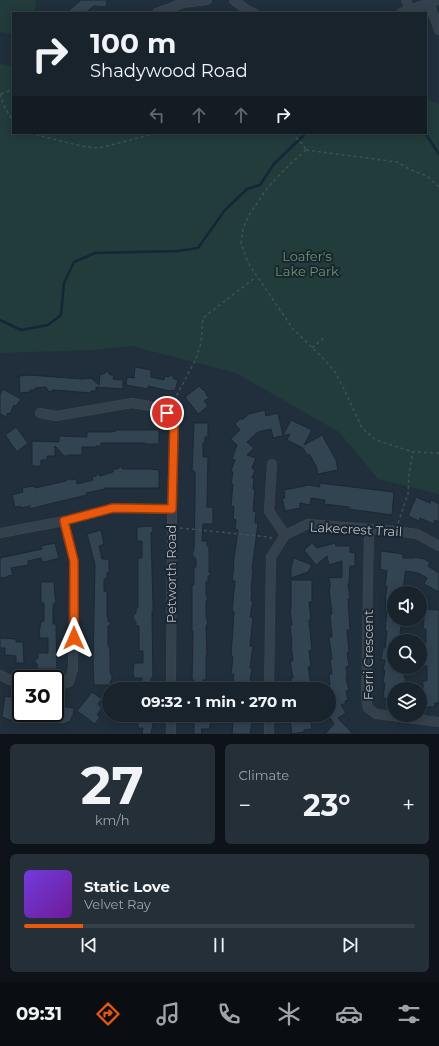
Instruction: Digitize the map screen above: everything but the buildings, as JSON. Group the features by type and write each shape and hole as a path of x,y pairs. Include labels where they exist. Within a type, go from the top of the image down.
{"street":[{"path":"159,12 183,2 207,0"},
{"path":"234,0 252,12"},
{"path":"406,0 406,11 434,2 439,30"},
{"path":"40,414 56,416 132,403 169,410"},
{"name":"Petworth Road","path":"169,410 174,428 171,682"},
{"path":"269,682 271,557 283,539 269,511 272,464"},
{"path":"0,533 64,521 113,508 172,509"},
{"path":"64,521 74,561 73,669 68,682 64,684"},
{"name":"Lakecrest Trail","path":"283,539 308,524 417,534 439,546"},
{"name":"Ferri Crescent","path":"369,529 366,698 368,708 376,714 439,722"},
{"path":"0,675 12,680"},
{"path":"171,722 171,734"},
{"path":"268,734 269,722"}],"path":[{"path":"12,89 0,94 4,106 12,119"},
{"path":"34,134 81,146 100,148 150,134"},
{"path":"293,134 306,150"},
{"path":"439,187 426,176 397,162 306,150 268,187 249,216 243,229 241,243 248,263 293,329 324,359 335,372 362,428 376,440 413,452 439,453"},
{"path":"169,410 196,359 201,343 203,318 256,276"},
{"path":"312,348 325,337"},
{"path":"396,531 408,494 409,474 413,452"},
{"path":"178,528 283,539"}],"green space":[{"path":"0,0 36,0 34,12 12,12 12,34 0,32"},
{"name":"Loafer's Lake Park","path":"0,64 12,66 12,134 427,134 427,99 439,104 439,494 378,479 339,432 236,373 132,346 92,350 0,353"}],"waterway":[{"path":"0,320 21,330 48,325 61,315 64,283 74,262 95,253 177,251 198,248 225,210 247,189 260,185 274,164 305,134"},
{"path":"426,134 439,154"}],"route":[{"path":"74,638 74,561 64,521 113,508 172,509 174,428 167,413"}]}
